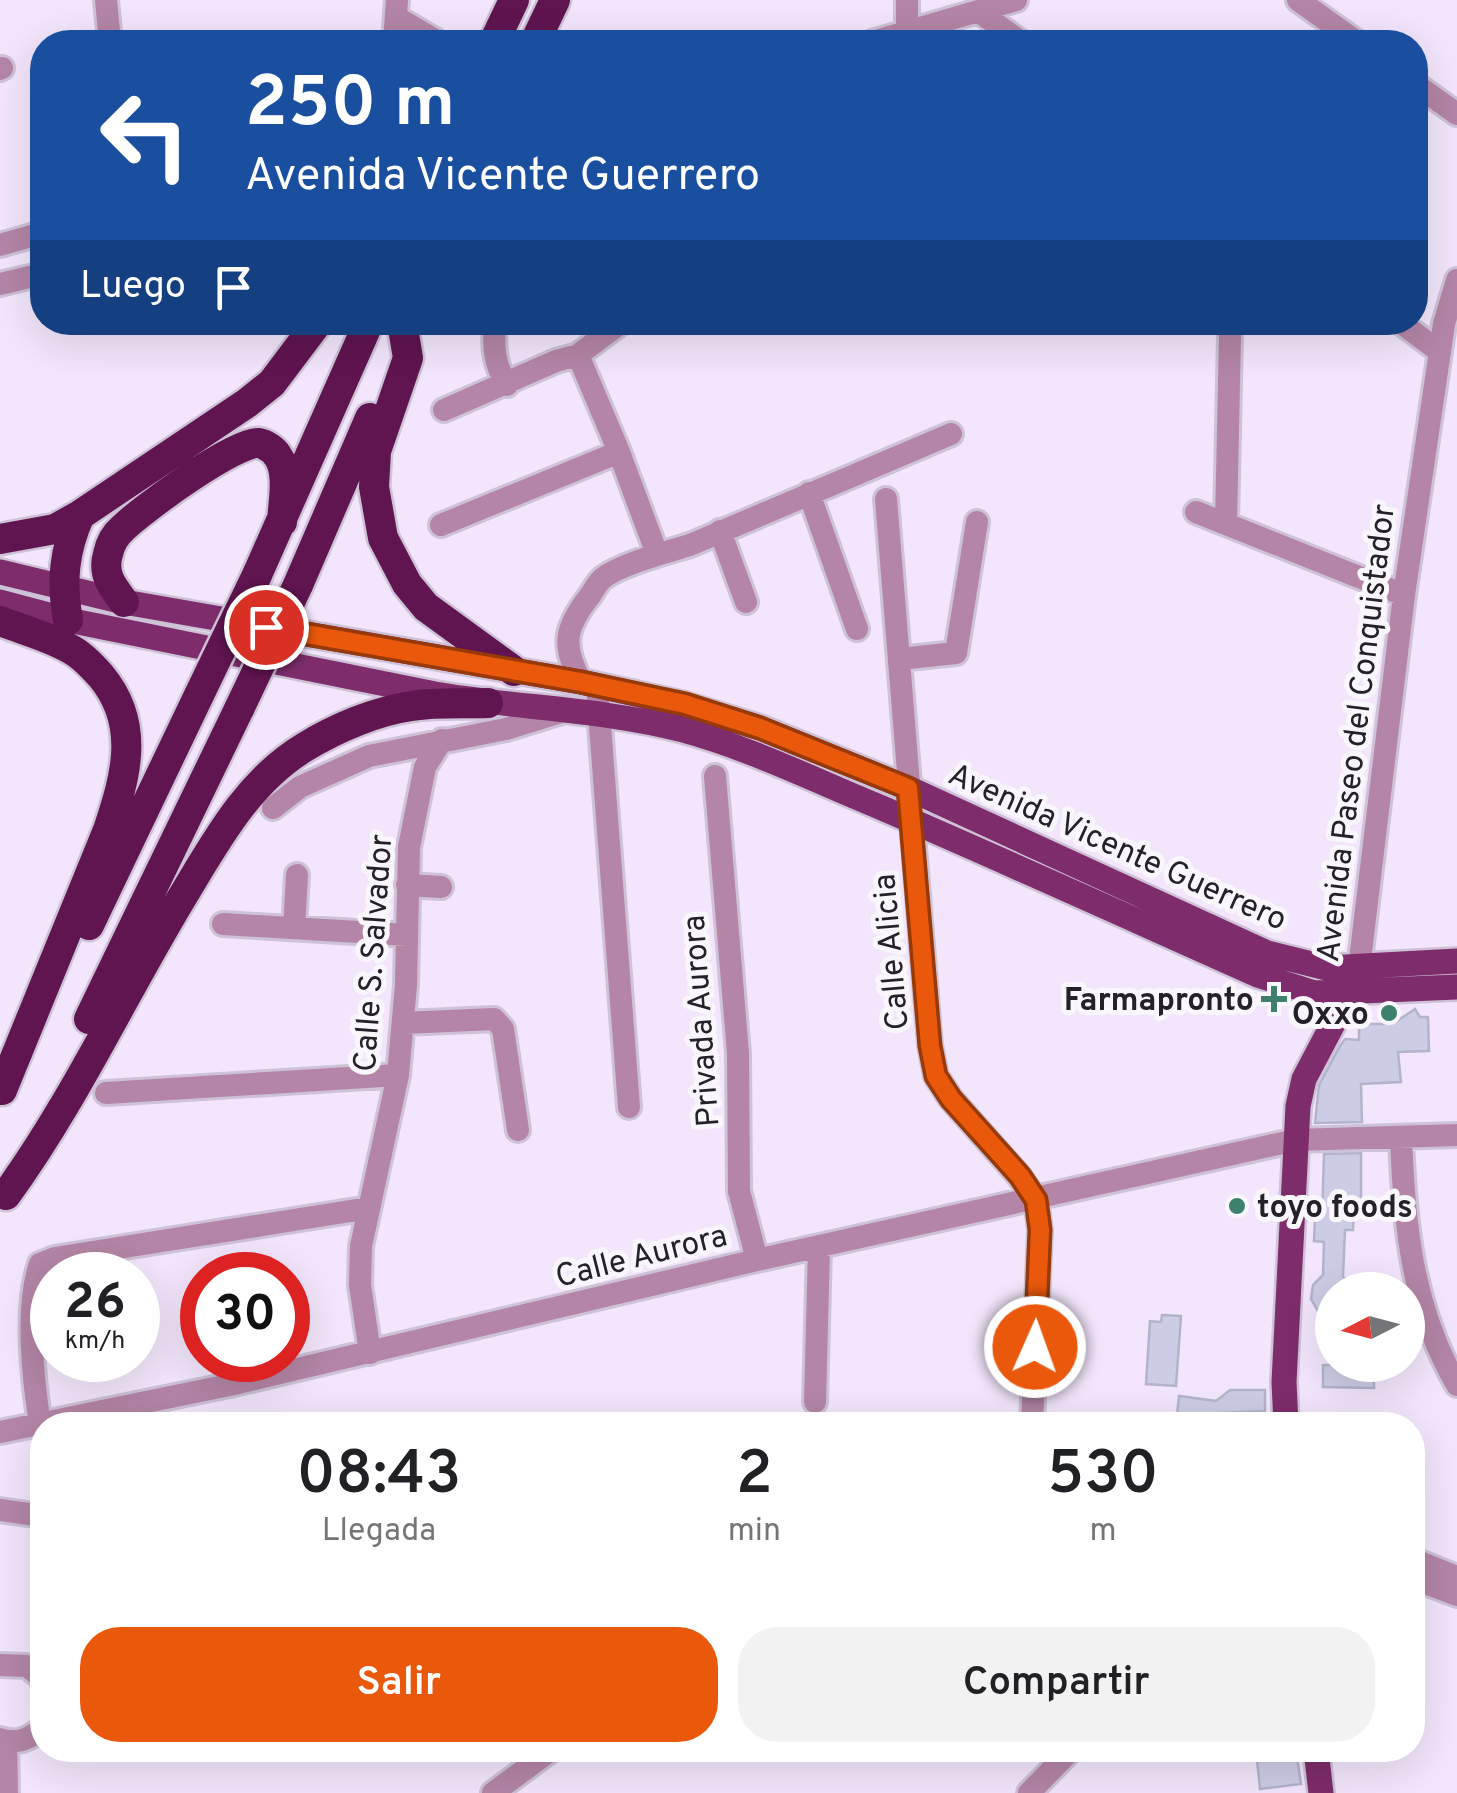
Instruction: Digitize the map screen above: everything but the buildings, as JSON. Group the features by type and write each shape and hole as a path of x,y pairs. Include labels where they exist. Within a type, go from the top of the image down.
{"highway":[{"path":"500,30 514,0"},
{"path":"541,30 555,0"},
{"path":"0,538 55,528 80,515 272,383 308,335"},
{"path":"1,1092 75,954 257,575 364,335"},
{"path":"3,1200 298,585 403,335"},
{"path":"406,335 408,358 376,452 374,488 382,538 407,584 426,608 514,672"},
{"path":"124,602 109,582 105,565 109,548 120,530 143,510 245,444 260,442 276,452 284,468 282,522"},
{"path":"68,620 62,589 64,562 80,515"},
{"path":"0,620 74,650 94,668 121,706 128,737 121,791 108,830 1,1092"},
{"path":"3,1200 43,1144 132,980 223,830 271,772 342,727 411,706 488,703"}],"main road":[{"name":"Avenida Vicente Guerrero","path":"0,572 124,602 685,704 760,728 908,788 1267,952 1328,968 1356,980 1457,987"},
{"name":"Avenida Vicente Guerrero","path":"0,602 68,620 435,694 599,714 681,730 718,741 911,821 1258,975 1314,992 1457,961"},
{"path":"435,694 442,659"},
{"name":"Avenida Paseo del Conquistador","path":"1285,1412 1296,1140 1304,1079 1356,980"},
{"path":"1317,1762 1321,1793"}],"street":[{"path":"106,0 109,30"},
{"path":"906,30 907,0"},
{"path":"1298,0 1340,30"},
{"path":"912,30 995,4 1013,30"},
{"path":"397,8 423,30"},
{"path":"1428,93 1457,114"},
{"path":"0,245 30,236"},
{"path":"0,284 30,277"},
{"name":"Avenida Paseo del Conquistador","path":"1356,980 1404,595 1440,352 1451,328 1457,280"},
{"path":"494,335 496,368 507,385"},
{"path":"444,410 507,385 532,370 578,355 605,335"},
{"path":"1417,335 1440,352"},
{"path":"1226,524 1230,336"},
{"path":"578,355 658,554"},
{"path":"628,1107 599,714 589,684 570,662 566,644 574,616 602,578 690,545 951,434"},
{"path":"442,525 619,452"},
{"path":"809,492 857,628"},
{"name":"Calle Alicia","path":"886,499 930,1046 936,1076 1036,1200"},
{"path":"1196,512 1404,595"},
{"path":"899,658 956,653 977,522"},
{"path":"720,531 746,602"},
{"path":"274,808 300,787 351,763 506,729 560,712"},
{"name":"Calle S. Salvador","path":"370,1353 360,1285 361,1246 398,1075 408,935 408,847 425,767 442,740"},
{"name":"Privada Aurora","path":"714,776 738,1053 739,1191 757,1260"},
{"path":"294,928 297,875"},
{"path":"407,885 441,887"},
{"path":"222,924 408,935"},
{"path":"403,1023 494,1019 500,1022 518,1130"},
{"path":"106,1093 398,1075"},
{"name":"Calle Aurora","path":"96,1412 370,1353 757,1260 1296,1140 1457,1136"},
{"path":"1401,1137 1403,1209 1418,1290 1445,1364 1457,1385"},
{"path":"1033,1412 1040,1230 1036,1200"},
{"path":"38,1412 34,1330 35,1278 40,1264 56,1258 369,1208"},
{"path":"815,1402 819,1248"},
{"name":"Calle Aurora","path":"0,1432 30,1426"},
{"path":"0,1510 30,1514"},
{"path":"1425,1564 1457,1578"},
{"path":"1425,1583 1457,1595"},
{"path":"0,1666 30,1668"},
{"path":"8,1793 3,1740 30,1737"},
{"path":"493,1793 535,1762"},
{"path":"1029,1793 1059,1762"}],"place":[{"name":"Farmapronto","path":"1274,999"},
{"name":"Oxxo","path":"1389,1013"},
{"name":"toyo foods","path":"1237,1206"}],"route":[{"path":"266,627 685,704 760,728 908,788 930,1046 936,1076 1036,1200 1040,1230 1035,1347"}]}
